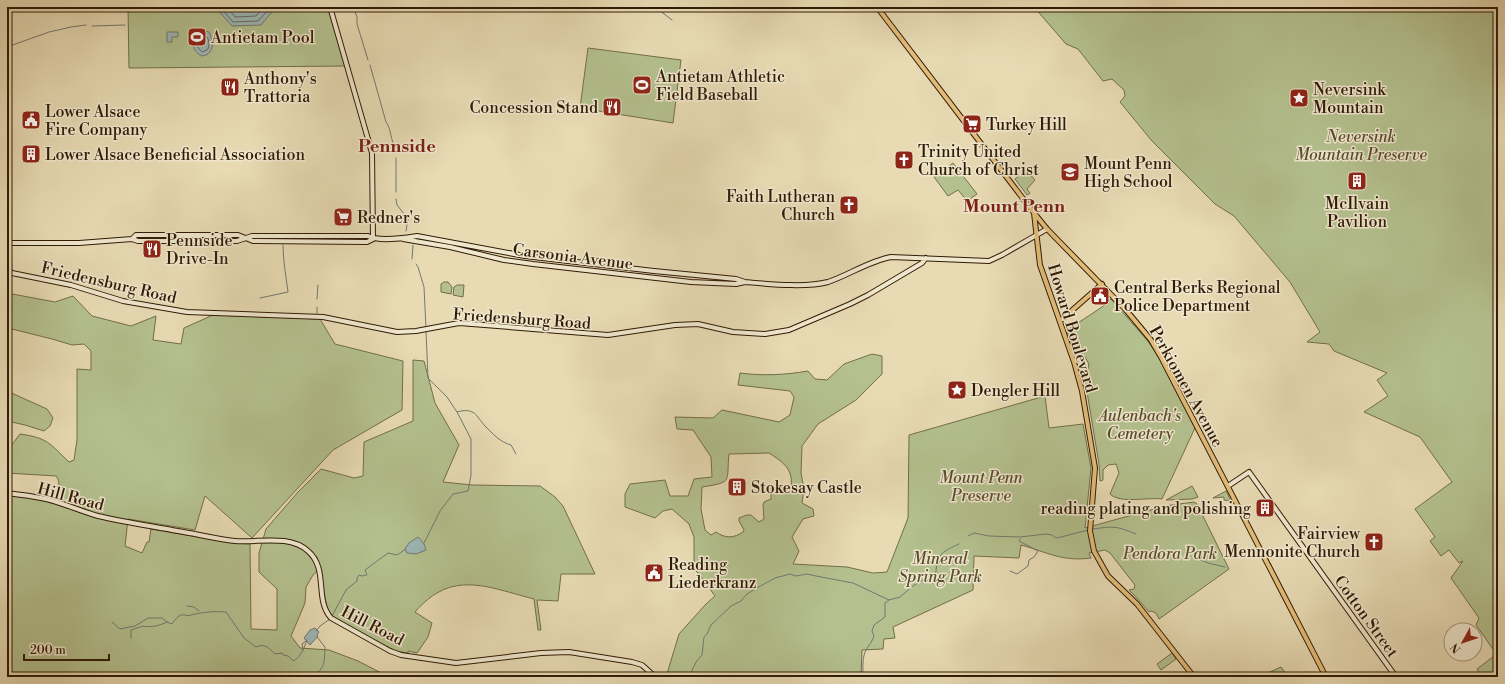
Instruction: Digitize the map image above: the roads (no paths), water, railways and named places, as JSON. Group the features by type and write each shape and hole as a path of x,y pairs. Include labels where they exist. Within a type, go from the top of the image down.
{"main road":[{"name":"Perkiomen Avenue","path":"877,7 1047,229 1102,284 1136,321 1157,349 1326,677"},
{"name":"Howard Boulevard","path":"1034,213 1040,265 1074,362 1082,391 1095,468 1090,522 1090,535 1094,551 1103,569 1113,582 1137,604 1194,677"},
{"path":"1060,321 1102,284"}],"street":[{"path":"330,7 372,153 373,239"},
{"name":"Carsonia Avenue","path":"400,238 450,247 504,260 691,282 736,284 745,282 813,285 830,281 886,258 900,256 989,261 998,258 1047,229"},
{"name":"Carsonia Avenue","path":"132,239 136,235 168,234 238,235 253,241 367,242 373,239 417,236 525,256 736,279 745,282"},
{"name":"Carsonia Avenue","path":"7,243 64,243 132,239 138,241 236,241 245,238"},
{"name":"Friedensburg Road","path":"7,272 71,285 123,301 187,312 323,317 397,332 416,331 459,323 608,335 675,325 698,324 733,332 765,334 789,330 850,304 922,263 926,258"},
{"name":"Cotton Street","path":"1228,486 1249,472 1396,677"},
{"name":"Hill Road","path":"7,493 46,499 97,515 132,523 235,541 284,541 301,546 310,553 317,563 321,578 323,604 330,618 390,651 449,663 541,653 569,652 632,662 642,665 652,674 659,677"}],"water":[{"path":"215,7 276,7 261,25 232,26"},
{"path":"202,30 209,32 213,42 210,52 207,55 202,56 195,50 193,43 195,35"},
{"path":"167,32 178,32 178,37 172,37 172,42 167,42"},
{"path":"418,537 424,544 426,550 416,554 407,553 405,549 409,543"},
{"path":"315,628 319,632 317,635 318,636 310,645 304,638 310,630"}],"waterway":[{"path":"353,7 368,60"},
{"path":"655,7 672,20"},
{"path":"7,47 49,32 86,25"},
{"path":"92,26 125,25"},
{"path":"370,65 396,152"},
{"path":"396,158 396,192"},
{"path":"396,199 397,205 408,219 406,231"},
{"path":"260,298 288,292 283,245"},
{"path":"412,259 413,245"},
{"path":"11,247 12,270"},
{"path":"416,264 424,287 426,328"},
{"path":"317,299 318,285"},
{"path":"317,307 317,313"},
{"path":"426,331 428,378 447,397 457,412 468,411 474,413 497,437 503,442 511,445 516,454"},
{"path":"424,543 440,511 453,494 468,491 471,475 471,439 457,412"},
{"path":"1093,529 1115,527 1136,534"},
{"path":"968,536 974,533 989,536 1020,537 1046,534 1052,535 1056,538 1088,530"},
{"path":"1010,571 1017,574 1028,566 1029,560 1034,557 1038,551 1019,541 1020,539"},
{"path":"689,677 696,662 702,655 704,637 711,625 731,606 741,601 747,594 775,578 790,574 796,576 807,574 853,583 889,600 900,597 913,586 936,572 938,561 942,554 959,544"},
{"path":"332,616 346,590 357,581 359,575 367,575 365,570 388,553 397,555 406,549"},
{"path":"1196,558 1208,563 1225,567"},
{"path":"863,677 864,656 874,636 872,631 874,625 885,617 885,603 889,600"},
{"path":"187,606 194,607 199,611"},
{"path":"131,638 131,630 143,626 156,626 167,622 172,624 180,615 190,615 204,612 226,612 244,638 256,647 264,646 269,648 275,654 282,653 294,661 301,654 307,640"},
{"path":"112,622 120,629 135,626 148,618 162,618 167,622"},
{"path":"316,631 330,619"},
{"path":"312,677 320,670 324,661 325,647 317,637"},
{"path":"303,650 302,644 306,641"}],"place":[{"name":"Antietam Pool","path":"197,37"},
{"name":"Antietam Athletic Field Baseball","path":"642,85"},
{"name":"Anthony's Trattoria","path":"230,87"},
{"name":"Neversink Mountain","path":"1299,98"},
{"name":"Concession Stand","path":"612,107"},
{"name":"Lower Alsace Fire Company","path":"31,120"},
{"name":"Turkey Hill","path":"972,124"},
{"name":"Lower Alsace Beneficial Association","path":"31,154"},
{"name":"Trinity United Church of Christ","path":"904,160"},
{"name":"Mount Penn High School","path":"1070,172"},
{"name":"McIlvain Pavilion","path":"1357,181"},
{"name":"Faith Lutheran Church","path":"849,205"},
{"name":"Redner's","path":"343,217"},
{"name":"Pennside Drive-In","path":"152,249"},
{"name":"Central Berks Regional Police Department","path":"1100,296"},
{"name":"Dengler Hill","path":"957,390"},
{"name":"Stokesay Castle","path":"737,487"},
{"name":"reading plating and polishing","path":"1265,508"},
{"name":"Fairview Mennonite Church","path":"1374,542"},
{"name":"Reading Liederkranz","path":"654,573"}],"district":[{"name":"Pennside","path":"397,146"},
{"name":"Mount Penn","path":"1014,206"}],"park label":[{"name":"Neversink Mountain Preserve","path":"1361,145"},
{"name":"Aulenbach's Cemetery","path":"1140,424"},
{"name":"Mount Penn Preserve","path":"981,486"},
{"name":"Pendora Park","path":"1170,553"},
{"name":"Mineral Spring Park","path":"940,567"}]}
